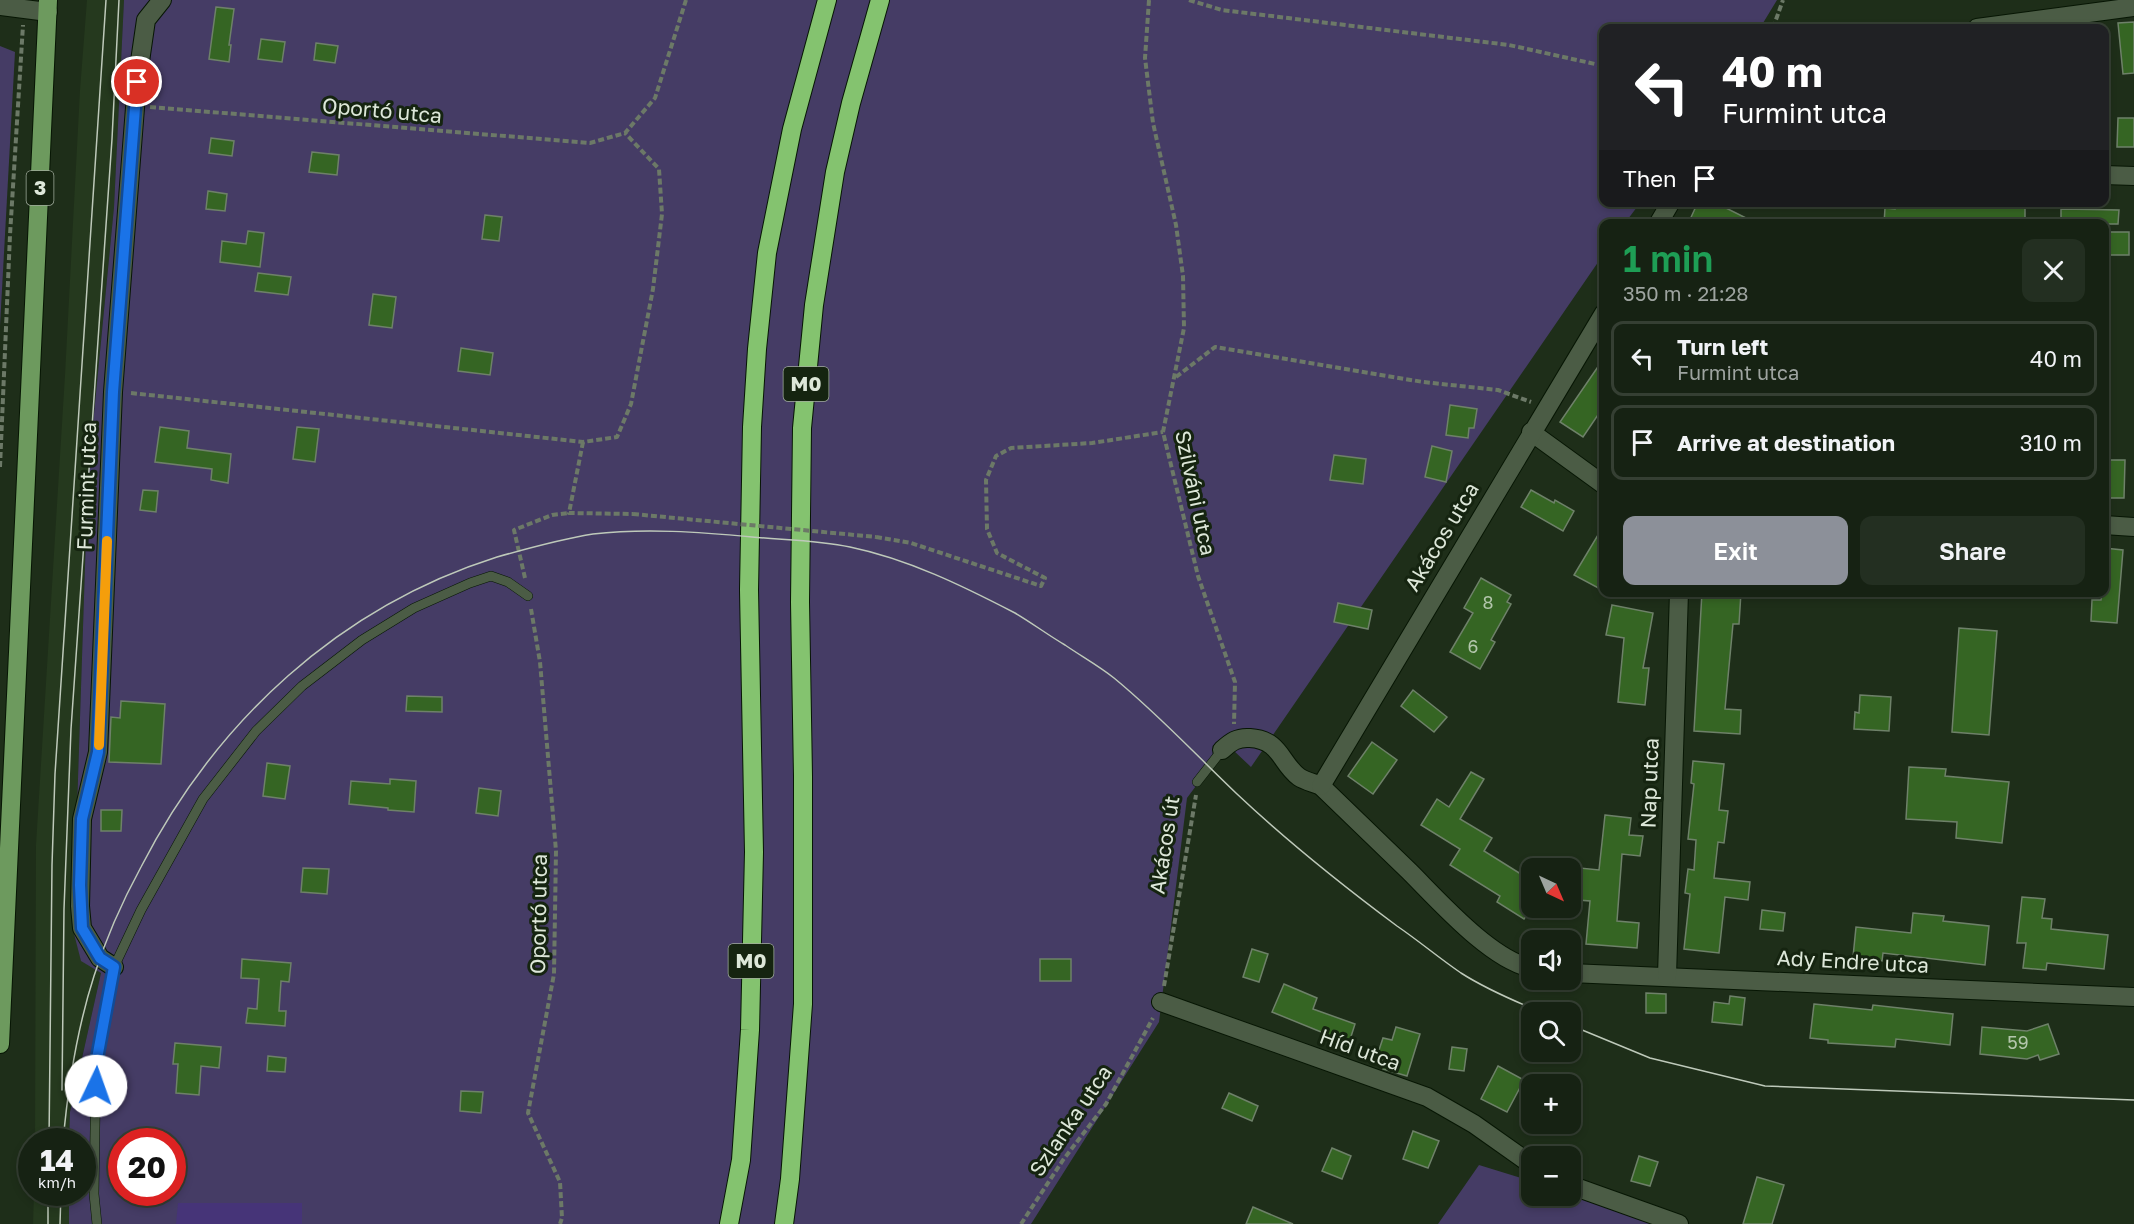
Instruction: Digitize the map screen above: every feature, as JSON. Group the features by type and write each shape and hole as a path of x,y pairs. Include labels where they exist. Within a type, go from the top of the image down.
{"highway":[{"name":"M0","path":"729,1224 741,1160 750,1030 753,852 749,590 752,427 757,349 767,253 792,129 827,0"},
{"name":"M0","path":"784,1224 790,1179 803,1004 800,602 802,428 814,305 835,172 854,91 880,0"}],"main road":[{"name":"3","path":"0,1044 48,6"}],"street":[{"name":"Furmint utca","path":"114,967 100,958 82,928 80,906 82,819 98,752 113,392 135,106 146,20 162,0"},
{"path":"0,6 24,9 48,6"},
{"path":"2007,24 2134,7"},
{"path":"2109,175 2134,176"},
{"name":"Akácos utca","path":"1321,786 1599,321"},
{"path":"1531,432 1599,481"},
{"path":"2109,525 2134,527"},
{"name":"Nap utca","path":"1666,976 1679,597"},
{"path":"1228,745 1261,739 1274,747 1299,777 1321,786 1469,930 1501,955 1521,965"},
{"name":"Ady Endre utca","path":"1581,973 2134,997"},
{"name":"Híd utca","path":"1161,1002 1427,1097 1474,1124 1521,1157"},
{"path":"1581,1189 1679,1224"}],"lane":[{"path":"97,1224 94,1194 96,1064 114,967 141,910 203,799 256,731 302,686 362,640 414,608 491,576 508,582 528,596"},
{"name":"Akácos út","path":"1197,782 1228,745"}],"path":[{"path":"113,392 583,442 617,437 631,404 653,289 662,214 659,169 625,133 655,98 686,0"},
{"name":"Szilváni utca","path":"1149,0 1145,58 1153,123 1176,225 1183,276 1184,328 1163,432 1198,576 1235,682 1228,745"},
{"path":"1189,0 1222,10 1509,45 1599,65"},
{"path":"1774,24 1783,0"},
{"path":"0,467 11,212 24,9"},
{"name":"Oportó utca","path":"135,106 590,143 625,133"},
{"path":"1174,378 1215,347 1423,382 1498,390 1546,407"},
{"path":"583,442 569,513 633,513 876,537 912,543 1041,586 1045,578 997,553 987,529 986,480 996,456 1011,448 1092,443 1163,432"},
{"name":"Oportó utca","path":"560,1224 562,1218 560,1182 528,1113 554,974 556,851 540,662 520,550 514,530 552,515 569,513"},
{"name":"Akácos út","path":"1161,1002 1191,831 1197,782"},
{"name":"Szlanka utca","path":"1021,1224 1063,1160 1107,1104 1161,1002"}],"shaded area":[{"path":"87,0 124,0 114,207 88,476 73,930 81,960 101,973 70,1112 69,1128 35,1128 36,845"},
{"path":"124,0 1777,0 1762,24 1599,24 1599,207 1637,207 1628,219 1599,219 1599,261 1251,767 1233,750 1222,751 1187,798 1159,1022 1031,1224 69,1224 69,1206 96,1206 96,1128 69,1128 70,1112 101,973 81,961 73,930 88,476 114,207"},
{"path":"0,46 15,52 0,326"},
{"path":"1479,1165 1521,1178 1521,1206 1581,1206 1581,1196 1674,1224 1438,1224"},
{"path":"186,1203 302,1203 302,1224 176,1224 178,1206 186,1206"},
{"path":"34,1206 69,1206 69,1224 33,1224"}],"building":[{"path":"216,7 234,9 229,62 209,59"},
{"path":"2134,22 2134,73 2123,74 2118,23"},
{"path":"261,39 285,42 282,62 258,59"},
{"path":"316,43 338,46 335,63 314,60"},
{"path":"2118,118 2134,118 2134,147 2117,147"},
{"path":"211,138 234,141 232,156 209,153"},
{"path":"312,152 339,155 337,175 309,172"},
{"path":"208,191 227,194 225,211 206,209"},
{"path":"1696,207 1724,207 1748,219 1690,219"},
{"path":"1895,207 2025,207 2025,219 1884,219 1885,208 1895,209"},
{"path":"2061,209 2119,210 2118,224 2109,224 2109,219 2061,219"},
{"path":"485,215 502,217 499,241 482,239"},
{"path":"248,231 264,233 260,267 220,262 222,241 246,244"},
{"path":"2109,232 2129,232 2129,255 2109,255"},
{"path":"258,273 291,277 288,295 255,291"},
{"path":"373,294 396,297 392,328 369,325"},
{"path":"461,348 493,353 490,375 458,371"},
{"path":"1599,365 1599,413 1583,437 1560,422"},
{"path":"1450,405 1477,409 1474,428 1469,428 1468,438 1446,435"},
{"path":"160,427 189,431 187,448 231,454 228,483 211,480 212,469 155,462"},
{"path":"297,427 319,429 315,462 293,459"},
{"path":"1432,446 1452,451 1446,482 1425,477"},
{"path":"1334,455 1366,459 1363,484 1330,480"},
{"path":"2109,460 2125,460 2124,498 2109,498"},
{"path":"143,490 158,491 156,512 140,510"},
{"path":"1531,490 1574,511 1563,531 1521,507"},
{"path":"1599,533 1599,588 1574,575"},
{"path":"2109,549 2123,550 2117,623 2091,621 2092,600 2101,600 2101,597 2109,597"},
{"path":"1481,578 1511,595 1507,602 1511,604 1491,640 1495,642 1480,669 1450,652 1473,613 1464,608"},
{"path":"1702,597 1741,597 1739,624 1733,624 1725,709 1741,710 1740,734 1694,731"},
{"path":"1338,603 1372,610 1368,629 1334,622"},
{"path":"1612,605 1653,613 1643,668 1649,668 1645,705 1618,702 1624,638 1606,635"},
{"path":"1959,628 1997,631 1989,735 1952,732"},
{"path":"1413,690 1447,717 1434,732 1401,706"},
{"path":"1860,695 1891,697 1889,731 1854,729 1855,712 1859,713"},
{"path":"407,696 442,697 442,712 406,711"},
{"path":"121,701 165,704 161,764 109,762 111,717 120,718"},
{"path":"1372,742 1397,760 1373,794 1348,776"},
{"path":"1693,761 1724,764 1719,810 1728,811 1724,843 1718,842 1714,878 1750,882 1748,900 1725,897 1719,953 1684,949 1690,894 1685,893 1688,869 1694,870 1696,840 1688,839 1694,784 1691,783"},
{"path":"267,763 290,766 285,799 263,796"},
{"path":"1909,767 1946,769 1945,776 2009,782 2002,843 1956,838 1957,822 1906,819"},
{"path":"1471,772 1484,779 1460,819 1492,838 1484,851 1521,874 1521,917 1497,902 1500,896 1450,865 1460,849 1421,825 1437,799 1449,807"},
{"path":"390,779 416,781 414,812 349,804 351,781 390,784"},
{"path":"479,788 501,791 498,816 476,813"},
{"path":"101,810 122,810 121,831 101,831"},
{"path":"1605,815 1631,818 1629,835 1643,836 1640,856 1622,854 1617,921 1639,923 1637,948 1586,944 1590,901 1581,900 1581,868 1599,870"},
{"path":"303,868 329,869 327,894 301,892"},
{"path":"2022,897 2045,899 2042,918 2052,919 2051,929 2108,935 2104,969 2047,963 2046,970 2023,968 2026,943 2017,943"},
{"path":"1762,910 1785,913 1783,931 1760,929"},
{"path":"1913,913 1944,916 1943,921 1989,926 1985,965 1883,953 1882,961 1853,957 1856,927 1911,933"},
{"path":"1252,949 1268,954 1259,982 1243,977"},
{"path":"242,959 291,963 289,982 281,981 279,1011 286,1011 285,1026 246,1023 248,1008 257,1009 259,979 241,978"},
{"path":"1040,959 1071,959 1071,981 1040,981"},
{"path":"1284,984 1317,998 1313,1009 1355,1024 1348,1046 1330,1040 1331,1036 1272,1012"},
{"path":"1646,993 1666,994 1666,1013 1646,1013"},
{"path":"1730,996 1745,998 1742,1025 1712,1022 1714,1002 1729,1004"},
{"path":"1814,1004 1872,1010 1873,1005 1953,1014 1950,1045 1896,1039 1895,1047 1828,1043 1828,1040 1810,1038"},
{"path":"2048,1024 2059,1054 2040,1060 2038,1055 2027,1059 1980,1054 1982,1027 2027,1031"},
{"path":"1396,1027 1420,1034 1407,1076 1383,1069 1385,1061 1376,1059 1383,1038 1392,1040"},
{"path":"175,1043 221,1047 219,1068 201,1066 199,1095 176,1093 178,1064 173,1064"},
{"path":"1452,1047 1467,1049 1464,1071 1449,1069"},
{"path":"268,1056 286,1058 285,1072 267,1071"},
{"path":"1498,1066 1521,1078 1521,1086 1507,1112 1481,1099"},
{"path":"461,1091 483,1092 481,1113 460,1111"},
{"path":"1229,1093 1258,1106 1252,1121 1222,1108"},
{"path":"1413,1131 1439,1141 1428,1168 1403,1159"},
{"path":"1332,1148 1351,1156 1342,1179 1322,1171"},
{"path":"1639,1156 1658,1162 1650,1186 1631,1181"},
{"path":"1757,1177 1784,1185 1772,1224 1743,1224"},
{"path":"1253,1207 1293,1224 1246,1224"}],"tram line":[{"path":"49,1128 55,774 106,0"},
{"path":"62,1090 64,909 71,729 112,139 119,0"},
{"path":"65,1128 83,1016 99,962 115,920 134,880 171,814 206,764 245,718 288,676 335,639 385,606 439,579 497,557 569,538 613,532 693,532 850,547 914,566 955,583 1015,613 1114,678 1275,829 1376,910 1461,973 1521,1004"},
{"path":"1581,1030 1650,1058 1765,1086 2134,1100"},
{"path":"48,1206 48,1224"},
{"path":"60,1224 61,1206"}],"slow traffic":[{"path":"99,745 107,541"}],"route":[{"path":"96,1086 96,1064 114,967 100,958 82,928 80,906 82,819 98,752 113,392 137,82"}]}
